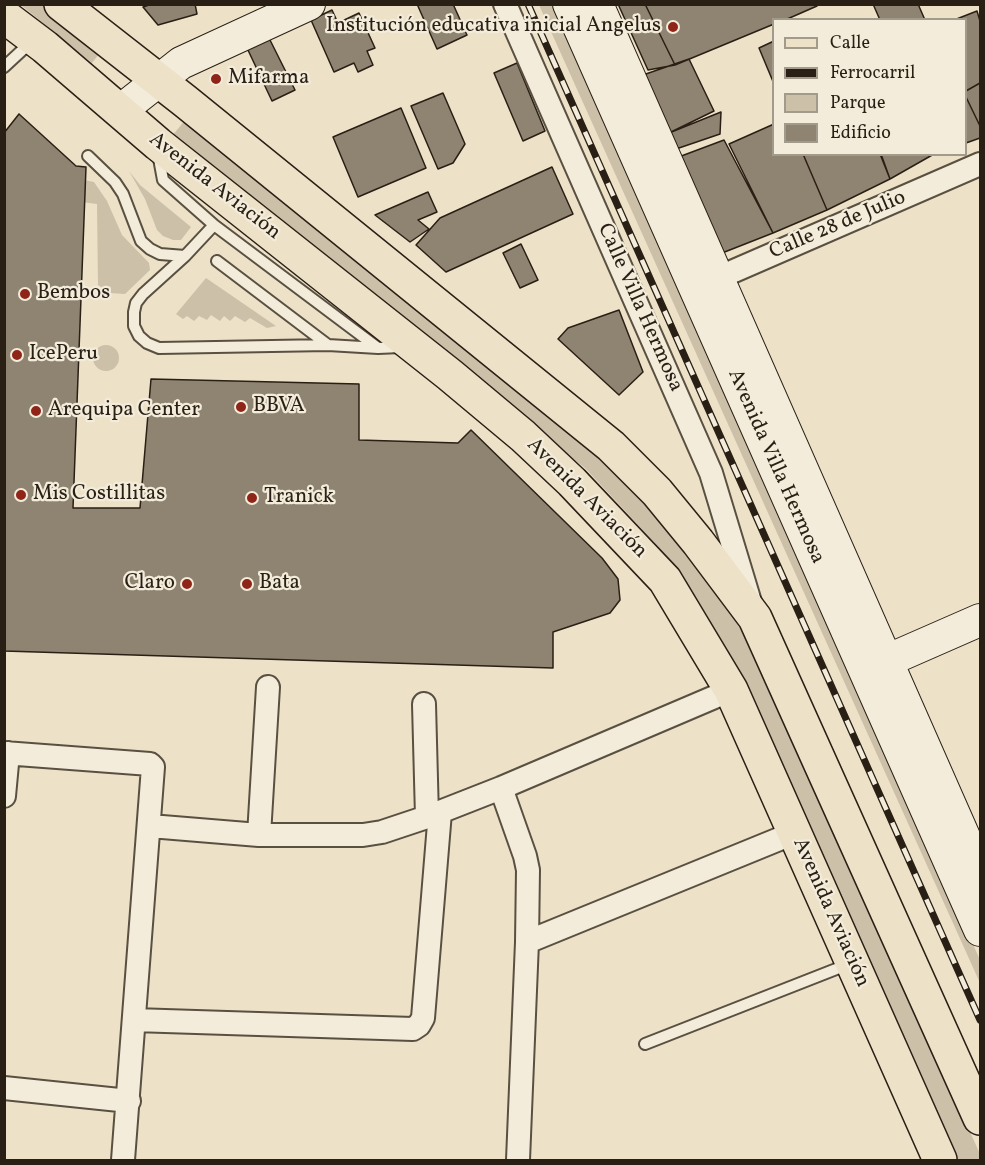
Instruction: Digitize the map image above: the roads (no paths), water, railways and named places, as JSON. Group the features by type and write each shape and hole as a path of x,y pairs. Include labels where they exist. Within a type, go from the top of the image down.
{"main road":[{"path":"61,4 611,446 657,492 755,618 981,1118"},
{"path":"120,111 181,63 309,4"},
{"name":"Avenida Villa Hermosa","path":"569,4 707,283"},
{"name":"Avenida Villa Hermosa","path":"597,4 707,283 876,665 981,930"},
{"name":"Avenida Aviación","path":"4,16 158,144 523,436 572,482 665,580 731,690 940,1161"},
{"path":"876,665 981,620"},
{"name":"Avenida Villa Hermosa","path":"876,665 981,873"}],"street":[{"name":"Calle Villa Hermosa","path":"505,4 711,473 755,618"},
{"name":"Calle 28 de Julio","path":"707,283 981,164"},
{"path":"259,835 268,687"},
{"path":"150,826 259,835 363,835 382,832 434,815 501,788 731,690"},
{"path":"134,1020 413,1029 419,1025 423,1018 434,815 424,704"},
{"path":"4,796 6,753 153,766 123,1161"},
{"path":"501,788 526,863 527,942 518,1161"},
{"path":"527,942 794,833"},
{"path":"4,1088 129,1101"}],"lane":[{"path":"4,67 34,39"},
{"path":"158,144 159,166 163,180 214,225 378,348"},
{"path":"88,156 115,182 123,194 141,241 160,254 185,256"},
{"path":"214,225 136,303 134,326 139,336 147,343 159,348 171,349 328,345 378,348 413,347"},
{"path":"217,261 328,345"},
{"path":"645,1044 852,962"}],"railway":[{"path":"528,4 980,1020"}],"place":[{"name":"Institución educativa inicial Angelus","path":"673,27"},
{"name":"Mifarma","path":"216,79"},
{"name":"Bembos","path":"25,294"},
{"name":"IcePeru","path":"17,355"},
{"name":"BBVA","path":"241,407"},
{"name":"Arequipa Center","path":"36,411"},
{"name":"Mis Costillitas","path":"21,495"},
{"name":"Tranick","path":"252,498"},
{"name":"Claro","path":"187,584"},
{"name":"Bata","path":"247,584"}]}
